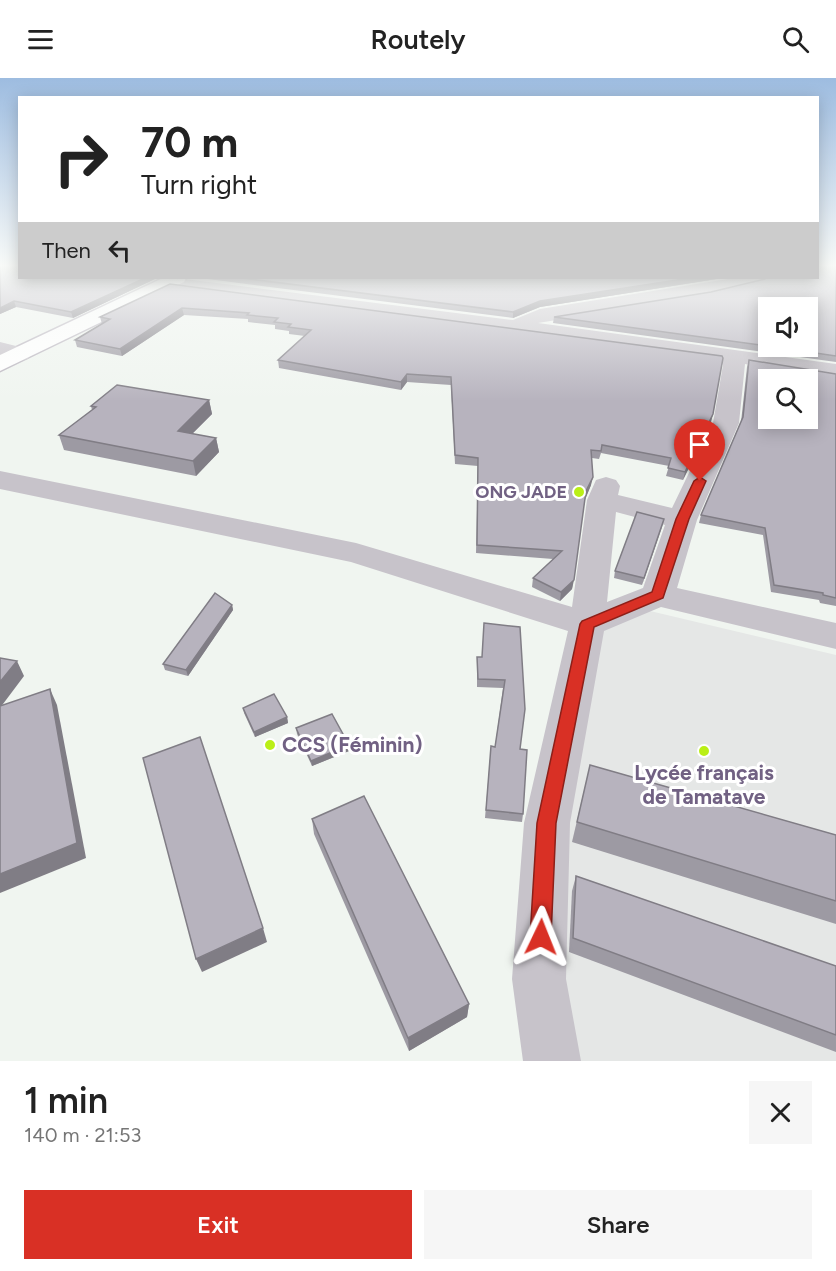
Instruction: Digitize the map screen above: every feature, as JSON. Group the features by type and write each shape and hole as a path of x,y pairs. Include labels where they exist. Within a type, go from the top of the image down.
{"main road":[{"path":"0,364 10,351 104,310"}],"street":[{"path":"383,310 718,353 836,371"},
{"path":"511,328 540,315 573,310"},
{"path":"658,595 682,519 726,423 734,364 730,357 718,353"},
{"path":"0,480 356,553 587,624 658,595 836,636"},
{"path":"552,1061 539,979 547,823 587,624 604,493 682,519"}],"shaded area":[{"name":"Lycée français de Tamatave","path":"650,611 836,655 836,1061 566,1061 553,848 596,627"}],"building":[{"path":"115,310 179,310 120,349 75,340 110,319 100,317"},
{"path":"207,310 368,310 722,356 723,358 713,414 685,472 668,468 671,458 602,445 601,451 591,450 593,477 586,491 574,580 561,592 533,578 562,551 477,545 478,458 455,455 451,377 407,374 401,382 278,360 311,330 288,327 291,324 274,322 278,318 247,315 249,313"},
{"path":"496,310 518,310 513,312"},
{"path":"599,310 758,310 758,345 554,317"},
{"path":"818,310 836,310 836,356 818,353"},
{"path":"749,360 805,369 758,369 758,429 818,429 818,371 836,374 836,598 823,595 823,593 774,585 765,528 701,515 743,417"},
{"path":"117,385 209,400 178,431 216,438 193,461 59,435 96,407 91,406"},
{"path":"637,512 664,519 644,578 615,571"},
{"path":"215,593 232,605 186,670 163,664"},
{"path":"484,623 520,627 525,709 520,749 527,750 523,814 486,810 491,746 495,747 505,680 478,679 477,657 482,657"},
{"path":"0,658 17,661 0,682"},
{"path":"50,689 77,843 0,874 0,706"},
{"path":"274,694 287,717 254,732 243,708"},
{"path":"332,714 349,745 311,761 296,728"},
{"path":"200,737 263,928 196,959 143,758"},
{"path":"590,765 836,835 836,901 577,822"},
{"path":"364,796 469,1004 408,1038 312,819"},
{"path":"576,876 836,966 836,1035 573,938"}],"place":[{"name":"ONG JADE","path":"579,492"},
{"name":"CCS (Féminin)","path":"270,745"},
{"name":"Lycée français de Tamatave","path":"704,751"}],"route":[{"path":"541,937 547,823 587,624 658,595 682,519 700,481"}]}
